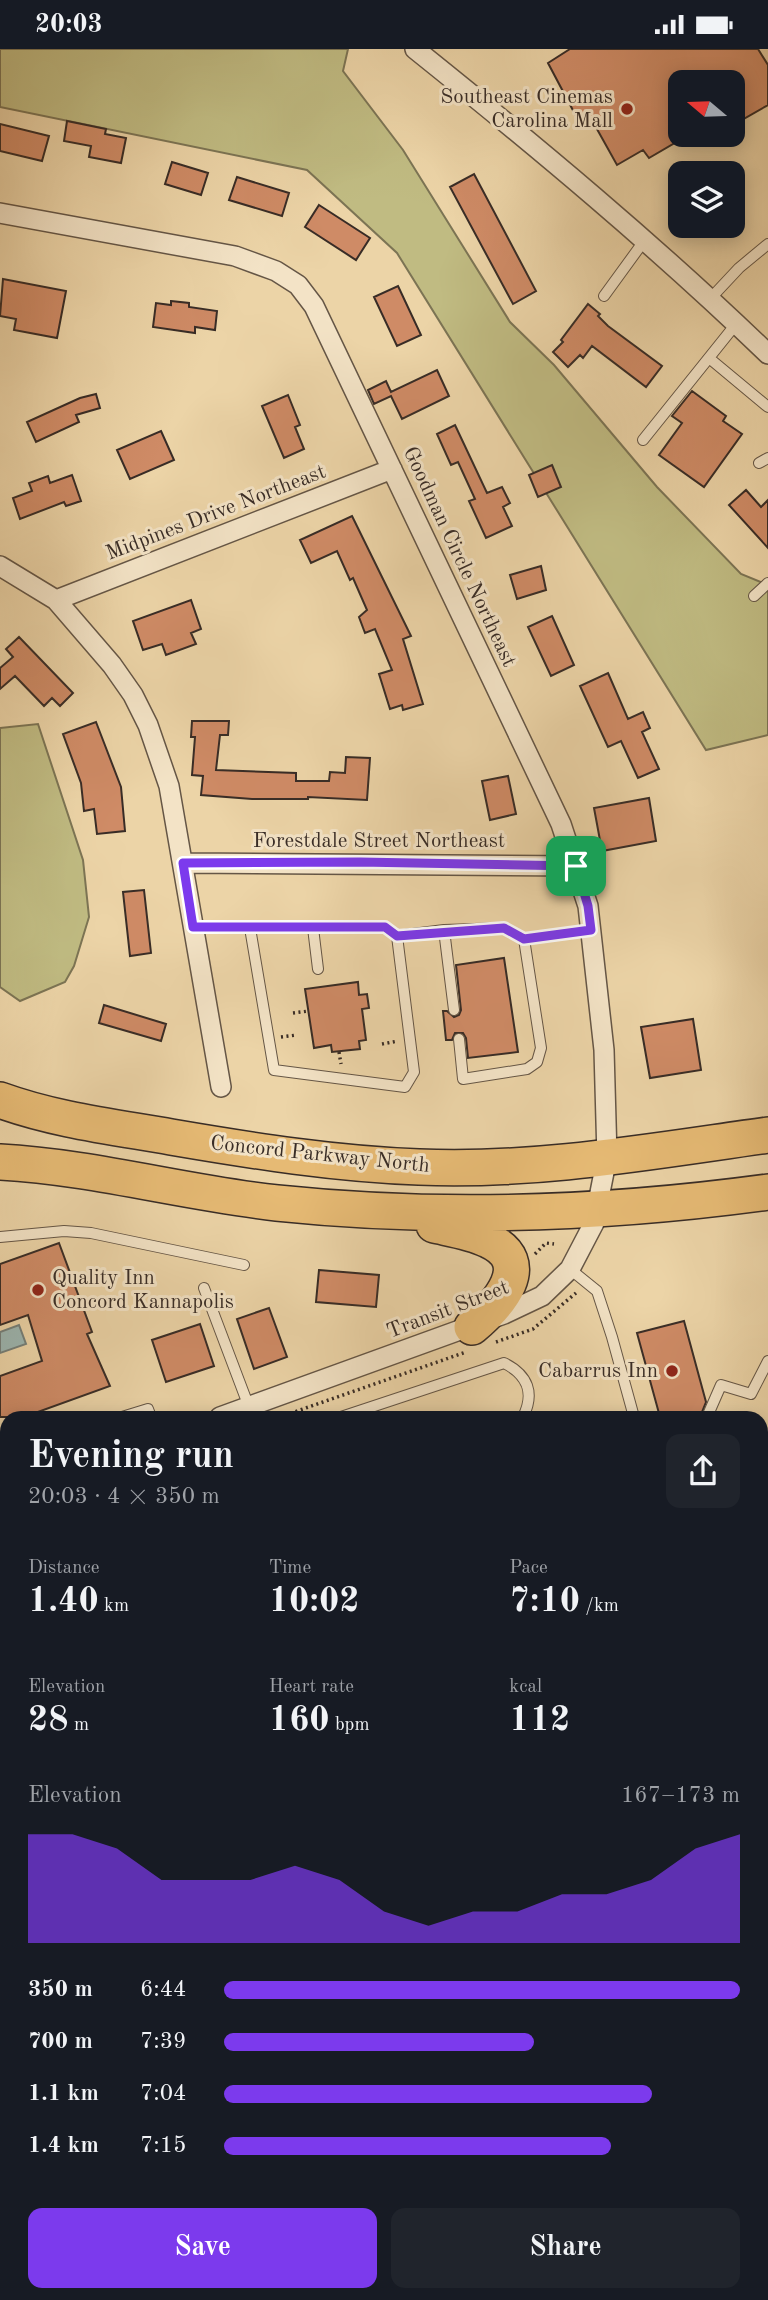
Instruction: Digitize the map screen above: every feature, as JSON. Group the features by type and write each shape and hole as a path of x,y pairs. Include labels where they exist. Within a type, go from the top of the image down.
{"highway":[{"path":"0,1081 63,1105 177,1138"},
{"name":"Concord Parkway North","path":"0,1100 46,1114 177,1138 313,1158 420,1167 513,1166 607,1157 768,1135"},
{"path":"0,1162 276,1203 446,1213 598,1208 768,1192"},
{"path":"373,1209 488,1240 506,1254 512,1275 506,1291 493,1309 477,1341"}],"street":[{"path":"415,49 644,241 768,354"},
{"name":"Goodman Circle Northeast","path":"0,213 235,256 276,271 298,285 314,306 561,824 576,866 588,906 604,1050 607,1157"},
{"name":"Midpines Drive Northeast","path":"55,600 392,468"},
{"path":"0,566 55,600 112,665 133,695 148,725 169,786 221,1087"},
{"name":"Forestdale Street Northeast","path":"183,863 576,866"},
{"name":"Transit Street","path":"237,1411 477,1341 542,1296 570,1269 587,1238 598,1208 607,1157"}],"lane":[{"path":"604,296 644,241"},
{"path":"710,299 739,268 768,244"},
{"path":"643,440 736,324"},
{"path":"709,358 768,408"},
{"path":"754,596 768,583"},
{"path":"193,927 385,927 397,936 444,930 504,928 524,939 591,930"},
{"path":"250,928 274,1070 405,1087 414,1072 397,936"},
{"path":"313,928 318,969"},
{"path":"444,930 454,1010"},
{"path":"459,1039 463,1079 527,1069 537,1062 541,1048 524,939"},
{"path":"0,1237 64,1231 90,1233 244,1265"},
{"path":"570,1269 597,1291 632,1411"},
{"path":"204,1287 248,1407"},
{"path":"710,1411 721,1385 751,1394 768,1361"},
{"path":"359,1411 504,1363 518,1370 530,1387 526,1411"}],"path":[{"path":"293,1013 309,1011"},
{"path":"339,1052 341,1064"},
{"path":"529,1261 546,1243 554,1244"},
{"path":"296,1411 477,1341 533,1329 576,1293"}],"shaded area":[{"path":"0,49 348,49 343,71 403,150 510,322 554,365 657,487 741,574 768,585 768,735 706,750 397,253 307,170 0,107"},
{"path":"38,724 83,860 89,917 74,966 65,982 20,1001 0,987 0,728"}],"water":[{"path":"19,1325 26,1344 0,1353 0,1332"}],"building":[{"name":"Southeast Cinemas Carolina Mall","path":"570,49 758,49 768,65 768,105 746,118 746,70 668,70 668,147 649,158 643,150 617,165 588,113 576,116 548,63"},
{"path":"67,121 106,129 105,134 126,138 121,163 89,157 91,146 64,141"},
{"path":"0,124 49,136 42,161 0,151"},
{"path":"172,162 208,173 201,195 165,184"},
{"path":"474,174 536,291 513,304 450,187"},
{"path":"237,177 289,193 282,216 229,200"},
{"path":"319,205 370,238 356,260 305,227"},
{"path":"3,279 66,291 57,338 14,330 16,319 0,316"},
{"path":"398,286 421,335 397,346 374,297"},
{"path":"171,301 217,311 215,330 195,327 195,333 153,327 156,303 171,305"},
{"path":"588,304 600,314 598,316 608,326 662,366 646,387 592,346 583,358 580,355 568,367 553,352 563,342 561,340"},
{"path":"437,370 449,396 402,419 391,396 374,404 368,390 386,381 391,392"},
{"path":"692,391 726,416 723,421 742,434 704,487 659,455 682,423 672,416"},
{"path":"96,394 100,408 76,415 79,422 36,442 27,422 80,398"},
{"path":"288,395 300,425 295,427 304,449 284,458 262,406"},
{"path":"455,425 487,493 502,487 510,503 503,507 512,526 486,538 469,501 475,499 458,462 451,465 437,434"},
{"path":"161,431 174,460 130,479 117,450"},
{"path":"552,465 561,487 538,497 529,475"},
{"path":"72,475 81,501 66,506 64,502 20,519 13,498 32,491 29,483 48,476 50,483"},
{"path":"746,490 761,507 768,500 768,548 729,505"},
{"path":"352,516 411,636 403,639 423,704 403,710 402,705 390,709 379,674 392,670 375,629 365,633 359,617 367,610 353,578 350,580 337,551 311,563 300,540"},
{"path":"541,566 546,590 517,599 510,575"},
{"path":"191,600 201,629 191,633 196,644 166,655 162,644 143,650 133,621"},
{"path":"552,616 574,665 551,676 528,627"},
{"path":"19,637 73,693 60,706 52,698 44,706 15,676 0,689 0,668 13,657 6,649"},
{"path":"608,673 628,719 643,712 650,728 642,732 659,769 638,778 621,741 608,747 580,686"},
{"path":"192,721 229,721 228,735 220,735 216,770 296,773 296,781 329,781 330,772 345,773 346,757 370,758 367,800 308,797 252,799 201,795 203,776 192,775 195,737 191,737"},
{"path":"96,722 121,787 125,831 97,834 94,809 84,811 81,783 63,734"},
{"path":"508,776 516,814 490,820 482,781"},
{"path":"649,798 656,841 602,851 594,808"},
{"path":"144,890 151,953 130,956 123,892"},
{"path":"504,958 518,1052 468,1058 463,1033 455,1033 452,1040 446,1040 443,1011 454,1017 459,1015 461,1010 456,965"},
{"path":"358,982 359,995 367,994 369,1008 362,1009 366,1040 359,1041 360,1049 332,1052 331,1045 314,1048 305,989"},
{"path":"104,1005 166,1024 161,1041 99,1023"},
{"path":"693,1019 701,1070 650,1078 641,1027"},
{"path":"59,1243 92,1332 87,1334 110,1386 41,1411 0,1411 0,1376 42,1361 28,1315 0,1325 0,1264"},
{"path":"319,1270 379,1275 376,1307 316,1302"},
{"path":"269,1308 287,1357 254,1369 237,1319"},
{"name":"Cabarrus Inn","path":"684,1321 706,1402 702,1411 658,1411 637,1333"},
{"path":"200,1324 214,1366 166,1382 152,1340"}],"place":[{"name":"Southeast Cinemas Carolina Mall","path":"627,109"},
{"name":"Quality Inn Concord Kannapolis","path":"38,1290"},
{"name":"Cabarrus Inn","path":"672,1371"}],"route":[{"path":"360,862 576,866 588,906 591,930 524,939 504,928 444,930 397,936 385,927 193,927 183,863 360,862"}]}
